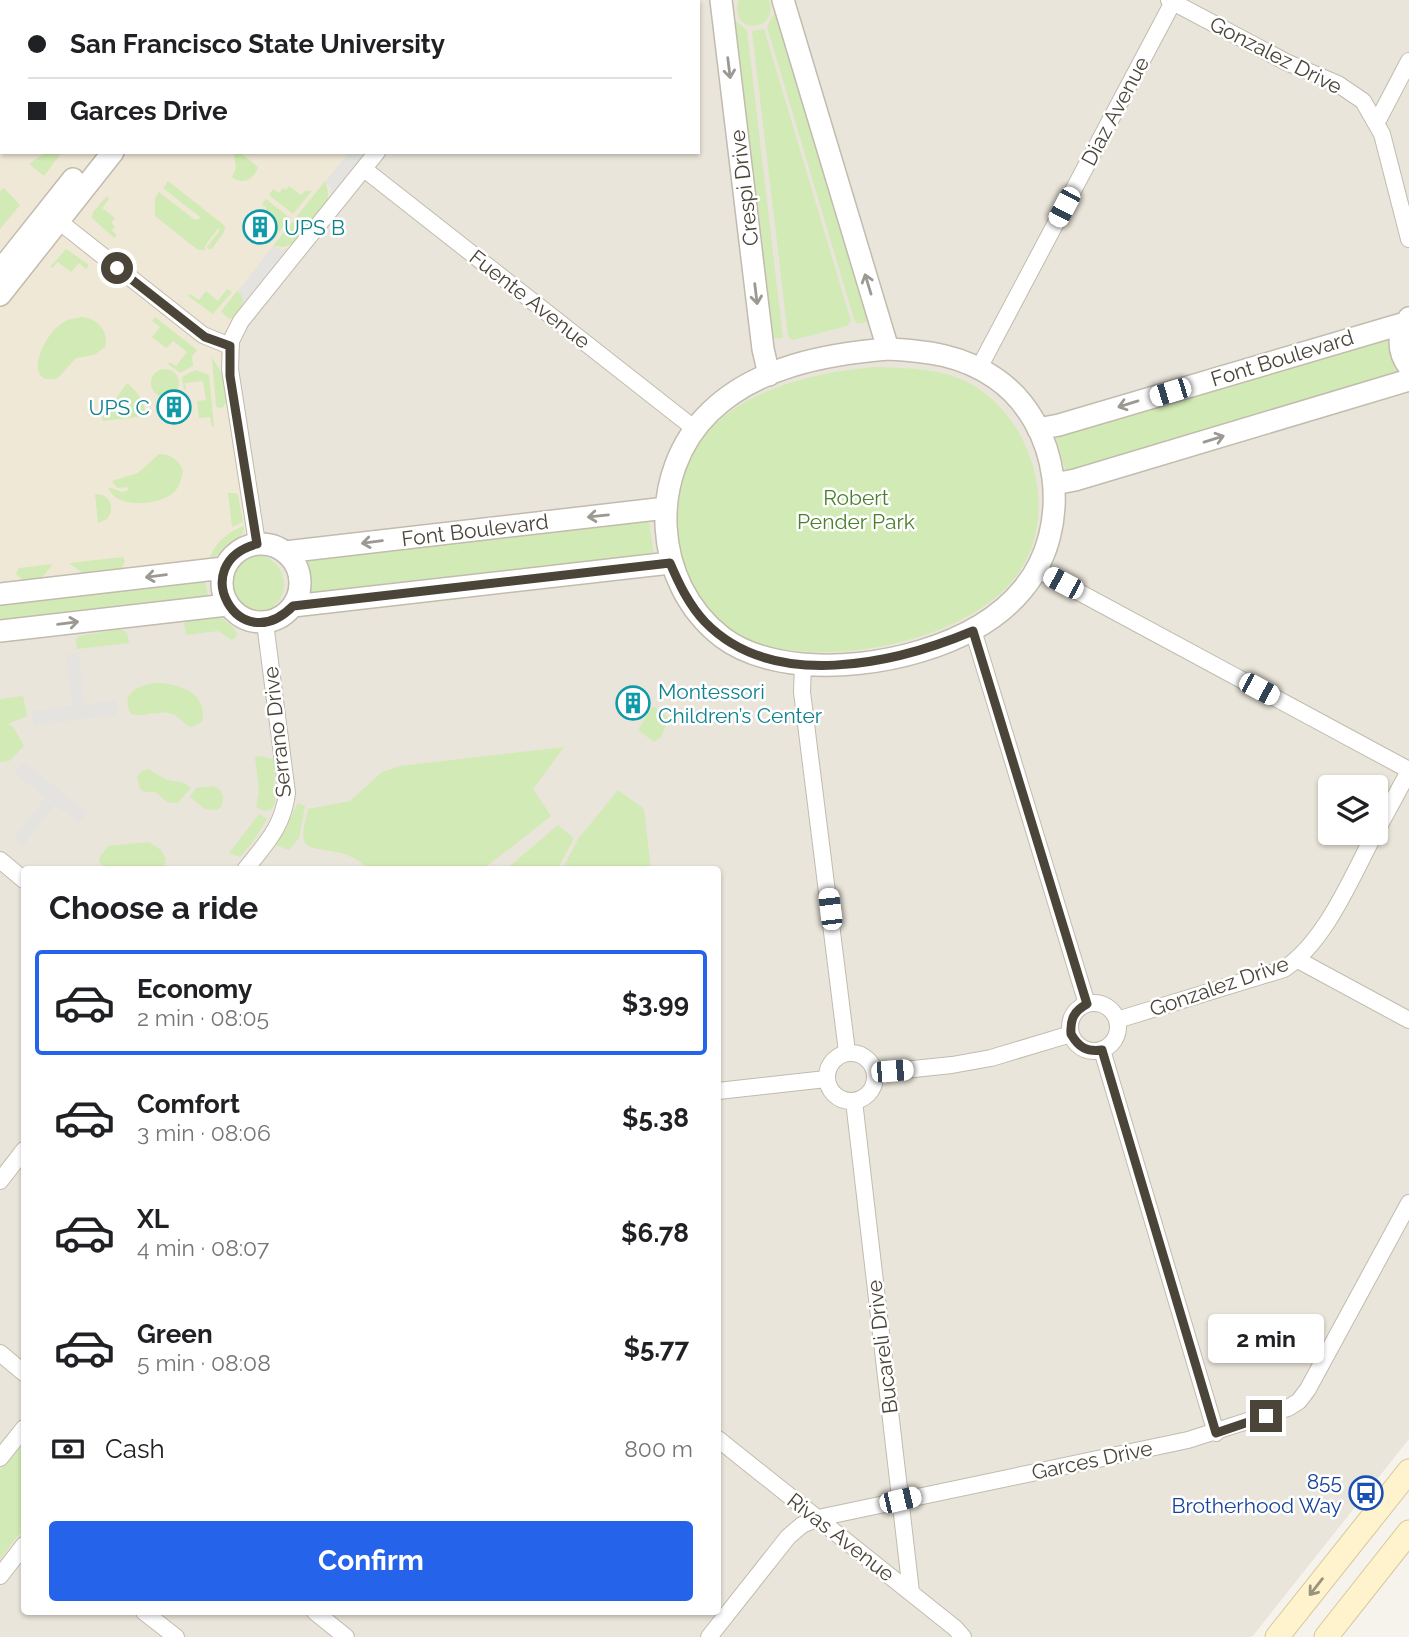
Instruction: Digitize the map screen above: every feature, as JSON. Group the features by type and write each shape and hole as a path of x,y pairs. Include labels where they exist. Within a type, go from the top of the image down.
{"main road":[{"path":"1277,1637 1409,1471"},
{"path":"1326,1637 1409,1532"}],"street":[{"name":"Crespi Drive","path":"721,0 763,349 769,375"},
{"path":"783,0 888,349"},
{"name":"Gonzalez Drive","path":"1171,1 1286,62 1338,84 1363,101 1377,122 1409,239"},
{"name":"Diaz Avenue","path":"979,368 1171,1"},
{"path":"1377,122 1409,61"},
{"path":"0,295 93,154"},
{"path":"0,271 111,154"},
{"path":"257,544 230,376 230,346 241,321 375,154"},
{"name":"Fuente Avenue","path":"364,169 695,429"},
{"path":"52,216 205,337 230,346"},
{"path":"1407,321 1400,345 1409,367"},
{"name":"Font Boulevard","path":"1038,429 1407,321"},
{"path":"888,349 935,353 962,360 1009,388 1020,400 1044,442 1054,484 1055,509 1050,535 1037,569 1023,590 1008,605 973,631 899,656 840,665 774,660 748,652 723,638 704,621 687,599 670,563 666,508 672,475 687,442 710,412 726,399 769,375 835,355 888,349"},
{"path":"1054,484 1076,480 1409,380"},
{"name":"Font Boulevard","path":"285,552 666,508"},
{"path":"257,544 272,544 285,552 295,564 300,577 300,590 293,606 282,617 265,623 249,622 237,615 227,605 222,587 224,568 231,556 242,548 257,544"},
{"path":"293,606 670,563"},
{"path":"0,594 224,568"},
{"path":"1037,569 1409,771"},
{"path":"0,631 227,605"},
{"name":"Serrano Drive","path":"248,866 276,831 284,813 287,793 265,623"},
{"path":"973,631 1087,1004"},
{"path":"803,664 802,692 848,1052"},
{"name":"Gonzalez Drive","path":"1388,809 1409,771"},
{"name":"Gonzalez Drive","path":"1118,1020 1284,969 1298,960 1319,936 1368,845"},
{"path":"0,860 21,878"},
{"path":"1298,960 1409,1020"},
{"path":"1087,1004 1106,1005 1118,1020 1116,1037 1112,1044 1102,1050 1082,1048 1071,1034 1073,1016 1087,1004"},
{"path":"875,1073 991,1058 1071,1034"},
{"path":"1102,1050 1216,1433"},
{"path":"848,1052 866,1057 875,1073 870,1092 854,1101 843,1100 833,1094 826,1079 827,1068 832,1060 848,1052"},
{"path":"721,1091 826,1079"},
{"name":"Bucareli Drive","path":"854,1101 911,1592"},
{"path":"0,1181 21,1154"},
{"name":"Garces Drive","path":"709,1637 788,1537 802,1525 818,1518 1216,1433 1288,1408 1299,1401 1308,1389 1409,1203"},
{"path":"0,1353 21,1370"},
{"path":"0,1458 21,1432"},
{"name":"Rivas Avenue","path":"721,1441 911,1592 963,1637"},
{"path":"0,1576 21,1549"},
{"path":"148,1615 176,1637"},
{"path":"319,1615 346,1637"}],"shaded area":[{"path":"700,0 1409,0 1409,1439 1252,1637 0,1637 0,590 226,369 244,307 363,154 700,154"},
{"path":"0,154 363,154 244,307 228,337 247,529 213,565 0,590"},
{"path":"347,154 363,154 329,197 331,189 325,182"},
{"path":"273,246 281,250 289,247 242,306 243,297 238,291"},
{"path":"79,653 84,705 117,700 117,715 34,725 31,711 72,706 66,654"},
{"path":"24,762 87,812 79,823 55,805 23,846 13,839 45,798 14,773"}],"green space":[{"path":"739,0 769,0 769,16 758,25 746,25 738,14"},
{"path":"775,11 867,322 857,324 854,319 767,27"},
{"path":"733,19 747,30 783,338 769,338"},
{"path":"764,29 851,321 847,326 793,340 788,336 752,31"},
{"path":"43,154 60,154 44,176 29,164"},
{"path":"242,154 258,167 248,180 240,181 232,177 236,168 234,155"},
{"path":"168,181 225,226 212,249 207,247 220,230 218,228 205,250 198,250 155,216 155,198 159,192 195,220 201,218 163,188"},
{"path":"325,181 328,201 294,243 284,247 273,246"},
{"path":"289,186 301,195 307,189 312,191 293,214 269,195 273,189 279,193"},
{"path":"4,188 20,205 0,229 0,191"},
{"path":"107,196 109,199 102,208 115,218 111,223 115,226 112,231 117,235 114,238 92,218 93,212"},
{"path":"266,199 290,218 270,243 267,239 274,229 262,220 266,216 263,213 267,208 262,204"},
{"path":"66,249 89,265 86,269 79,263 71,272 58,262 50,267"},
{"path":"227,289 232,292 213,314 188,296 190,294 199,300 206,291 218,301"},
{"path":"237,291 242,295 244,305 229,319 221,311"},
{"path":"82,317 93,320 101,327 106,341 105,347 94,355 76,358 58,378 46,379 40,375 38,367 43,346 57,327 70,319"},
{"path":"155,317 197,350 192,357 193,366 180,373 168,364 169,362 176,366 187,352 173,341 166,348 152,337 160,327 152,321"},
{"path":"1392,336 1403,372 1066,472 1055,435"},
{"path":"212,357 224,377 229,399 222,408 216,407"},
{"name":"Robert Pender Park","path":"875,367 920,369 953,376 987,395 1008,416 1023,441 1034,468 1038,497 1037,526 1029,554 1014,579 995,598 972,614 916,638 885,646 826,652 774,648 741,637 712,614 695,591 683,565 676,537 675,508 680,479 691,453 709,429 726,414 765,392 831,373"},
{"path":"165,369 175,373 179,383 175,393 165,397 155,393 151,383 155,373"},
{"path":"195,370 209,375 212,427 210,417 199,418 197,401 206,400 203,381 185,383 184,390 182,377"},
{"path":"127,383 140,397 146,416 103,421 102,418"},
{"path":"159,454 174,458 183,471 179,485 172,494 154,501 135,503 118,499 112,494 108,487 122,492 129,487 117,488 112,481 138,473"},
{"path":"228,493 238,495 243,522 232,527"},
{"path":"95,494 108,499 111,506 107,519 98,523"},
{"path":"649,521 654,556 306,598 302,561"},
{"path":"244,526 238,539 209,560 222,539"},
{"path":"255,555 271,560 279,568 284,584 279,600 271,608 255,613 239,608 231,600 226,584 231,568 239,560"},
{"path":"123,557 125,561 121,569 85,575 69,563"},
{"path":"53,564 41,579 24,581 16,574 19,568"},
{"path":"205,582 209,598 0,623 0,605"},
{"path":"220,617 233,627 238,635 232,640 218,631 186,635 184,623"},
{"path":"119,629 127,632 129,643 77,649 76,640 79,636"},
{"path":"154,683 181,687 196,696 201,703 202,722 191,727 175,715 167,713 131,714 128,707 129,696 136,689"},
{"path":"23,696 27,716 8,724 14,728 24,746 9,761 0,762 0,699"},
{"path":"653,706 669,718 661,737 654,742 638,730"},
{"path":"564,747 533,789 551,816 487,866 366,866 341,853 306,844 303,833 308,809 350,801 382,772 400,766"},
{"path":"255,757 274,759 275,803 271,810 264,811 256,807 259,791"},
{"path":"148,769 167,780 184,783 191,788 178,803 167,802 155,792 140,789 137,777"},
{"path":"213,786 223,795 222,806 217,810 205,809 190,797 196,788"},
{"path":"618,790 644,809 651,866 564,866 578,839"},
{"path":"298,803 305,806 299,838 289,850 276,845"},
{"path":"259,814 267,819 252,843 240,857 229,853"},
{"path":"558,825 574,838 559,866 510,866"},
{"path":"149,842 161,850 166,859 164,866 103,866 99,862 100,857 108,846"},
{"path":"21,1443 21,1532 0,1559 0,1470"}],"place":[{"name":"UPS B","path":"260,227"},
{"name":"UPS C","path":"174,407"},
{"name":"Montessori Children’s Center","path":"633,703"},
{"name":"855 Brotherhood Way","path":"1366,1493"}],"route":[{"path":"117,268 205,337 230,346 230,376 257,544 242,548 231,556 224,568 222,587 227,605 249,622 265,623 282,617 293,606 670,563 687,599 704,621 723,638 748,652 774,660 840,665 877,660 910,654 973,631 1087,1004 1073,1016 1071,1034 1082,1048 1102,1050 1216,1433 1266,1416"}]}
